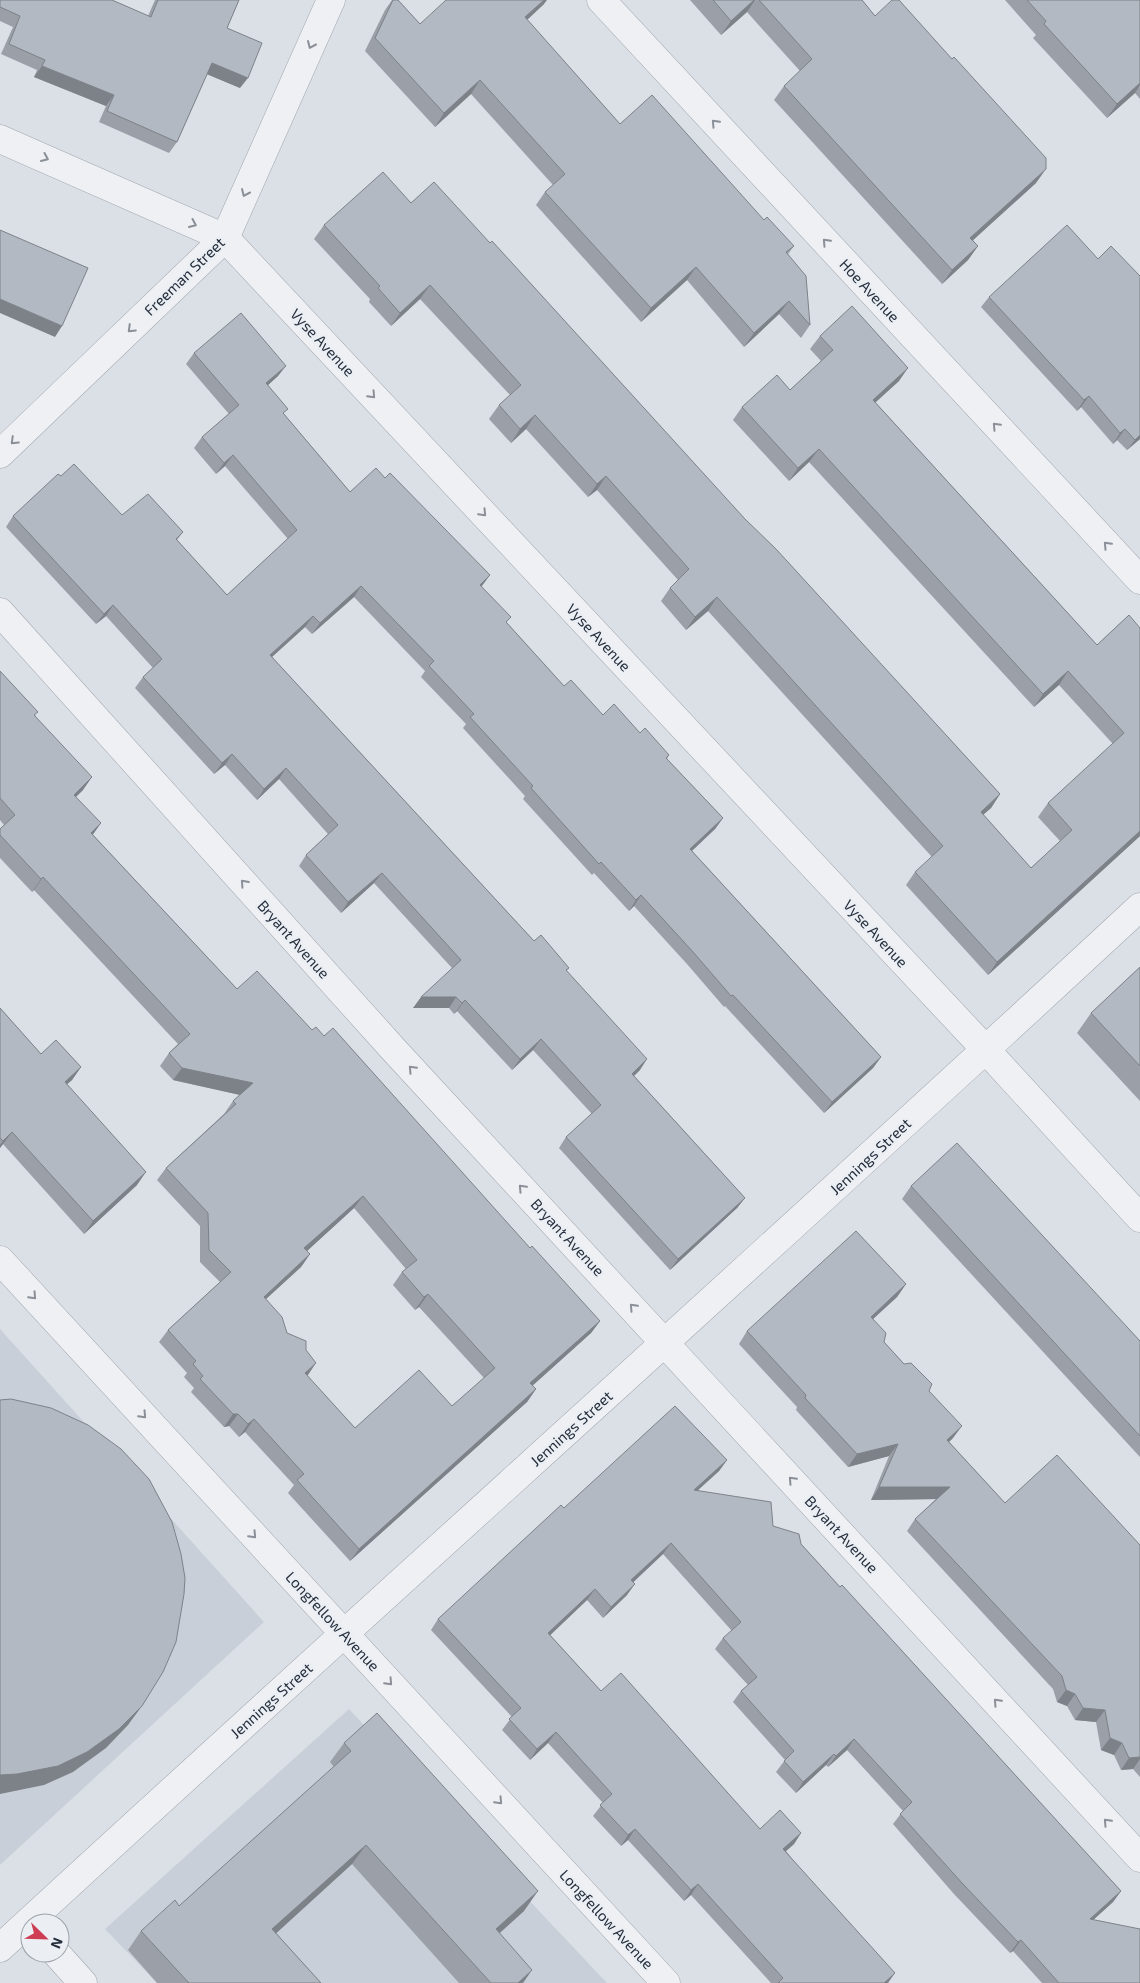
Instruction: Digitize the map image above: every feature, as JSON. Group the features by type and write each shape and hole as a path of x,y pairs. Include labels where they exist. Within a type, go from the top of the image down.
{"street":[{"name":"Freeman Street","path":"0,454 226,238 331,0"},
{"name":"Hoe Avenue","path":"601,0 1140,580"},
{"name":"Vyse Avenue","path":"0,139 226,238 986,1050 1140,1218"},
{"name":"Bryant Avenue","path":"0,612 387,1042 666,1342 1140,1858"},
{"name":"Jennings Street","path":"40,1913 344,1633 986,1050 1140,907"},
{"name":"Longfellow Avenue","path":"0,1260 666,1983"},
{"name":"Jennings Street","path":"0,1948 20,1931"},
{"path":"65,1963 84,1983"}],"shaded area":[{"path":"0,1329 264,1622 0,1865"},
{"path":"349,1709 607,1983 157,1983 105,1929"}],"building":[{"path":"0,0 112,0 151,17 158,0 239,0 227,28 262,43 248,78 212,63 177,142 107,111 114,95 42,66 45,60 9,44 20,16 0,7"},
{"path":"393,0 398,0 420,24 446,0 544,0 525,17 620,124 652,95 764,220 767,217 794,246 786,252 806,276 810,325 789,301 754,333 696,267 651,308 545,192 565,174 480,80 444,113 375,38"},
{"path":"713,0 754,0 731,21"},
{"path":"759,0 862,0 875,16 892,0 899,0 1046,158 1046,169 970,238 978,246 952,270 784,86 812,59"},
{"path":"1027,0 1140,0 1140,83 1117,104 1044,24 1046,21"},
{"path":"383,172 411,203 434,182 490,243 492,241 745,519 776,549 1000,794 981,812 1031,868 1072,830 1048,803 1124,733 1068,671 1043,694 819,449 798,468 742,407 777,375 790,390 833,350 820,336 852,306 908,368 873,400 1097,645 1129,615 1140,628 1140,831 997,962 915,872 943,846 717,597 695,617 670,588 689,569 606,476 597,484 535,415 520,429 499,405 521,385 430,285 400,313 378,288 380,286 324,225"},
{"path":"1067,225 1098,259 1111,246 1140,276 1140,435 1135,440 1125,429 1120,433 1089,396 1084,400 989,297"},
{"path":"0,230 88,268 62,326 0,299"},
{"path":"241,313 286,366 266,383 288,409 283,413 350,492 376,468 385,478 390,473 490,575 480,585 511,617 506,622 564,686 571,680 603,715 614,704 640,733 645,728 669,755 666,758 723,818 690,849 881,1057 832,1102 733,995 731,996 641,895 636,900 601,862 599,864 531,788 533,786 470,717 474,714 429,666 434,661 361,586 320,623 313,616 270,655 534,941 541,935 569,968 566,970 647,1059 632,1074 745,1198 678,1259 566,1137 601,1105 541,1039 520,1059 465,1000 462,1003 456,997 421,997 461,960 382,873 348,902 306,855 338,825 286,768 264,789 232,754 222,763 143,677 162,659 113,605 104,614 13,516 58,474 61,476 74,464 122,515 148,494 183,532 176,539 227,595 297,530 233,455 224,463 202,437 239,405 194,353"},
{"path":"0,671 38,712 34,715 92,777 74,795 101,823 91,833 237,989 257,971 312,1030 316,1027 324,1036 333,1028 530,1248 532,1246 600,1321 530,1383 536,1389 359,1549 297,1480 304,1474 254,1419 248,1424 238,1414 233,1414 200,1379 203,1376 193,1364 196,1361 168,1330 231,1272 209,1250 208,1213 166,1168 236,1104 233,1101 253,1083 182,1068 169,1053 190,1034 43,877 41,879 0,835 0,829 15,815 0,798","holes":["363,1196 417,1260 402,1272 424,1297 428,1294 495,1368 452,1406 419,1370 355,1428 305,1373 316,1363 306,1350 306,1341 287,1333 282,1317 264,1297 310,1254 304,1248"]},
{"path":"1140,967 1140,1066 1091,1013"},
{"path":"0,1008 41,1054 56,1040 81,1067 65,1082 146,1172 93,1221 12,1132 3,1141 0,1138"},
{"path":"957,1143 1140,1341 1140,1436 911,1186"},
{"path":"856,1231 906,1284 871,1317 886,1333 884,1342 904,1364 911,1363 932,1384 929,1391 962,1426 947,1440 1005,1503 1057,1455 1140,1545 1140,1757 1129,1758 1122,1743 1110,1738 1105,1710 1083,1708 1075,1694 1066,1690 1062,1676 915,1519 950,1487 879,1487 898,1444 857,1454 747,1331"},
{"path":"11,1399 51,1408 88,1425 121,1449 149,1479 172,1522 181,1554 185,1578 176,1642 163,1672 142,1706 119,1729 87,1752 58,1766 17,1774 0,1775 0,1400"},
{"path":"675,1406 727,1460 694,1490 771,1502 773,1526 799,1534 801,1544 840,1587 842,1585 1121,1891 1090,1919 1140,1929 1140,1983 1059,1983 1021,1940 1018,1942 962,1883 900,1814 912,1802 854,1739 803,1782 784,1761 794,1751 741,1691 757,1677 723,1638 741,1622 671,1543 631,1580 635,1584 611,1607 595,1589 548,1633 601,1691 621,1673 760,1829 780,1810 801,1833 783,1849 895,1973 884,1983 778,1983 783,1978 698,1884 691,1890 635,1829 628,1835 600,1805 612,1794 556,1732 537,1749 509,1719 521,1708 438,1619 561,1505 564,1508"},
{"path":"377,1713 538,1891 496,1929 532,1970 518,1983 491,1983 366,1845 272,1929 321,1983 189,1983 141,1931 175,1900 179,1906 351,1751 344,1743"}]}
